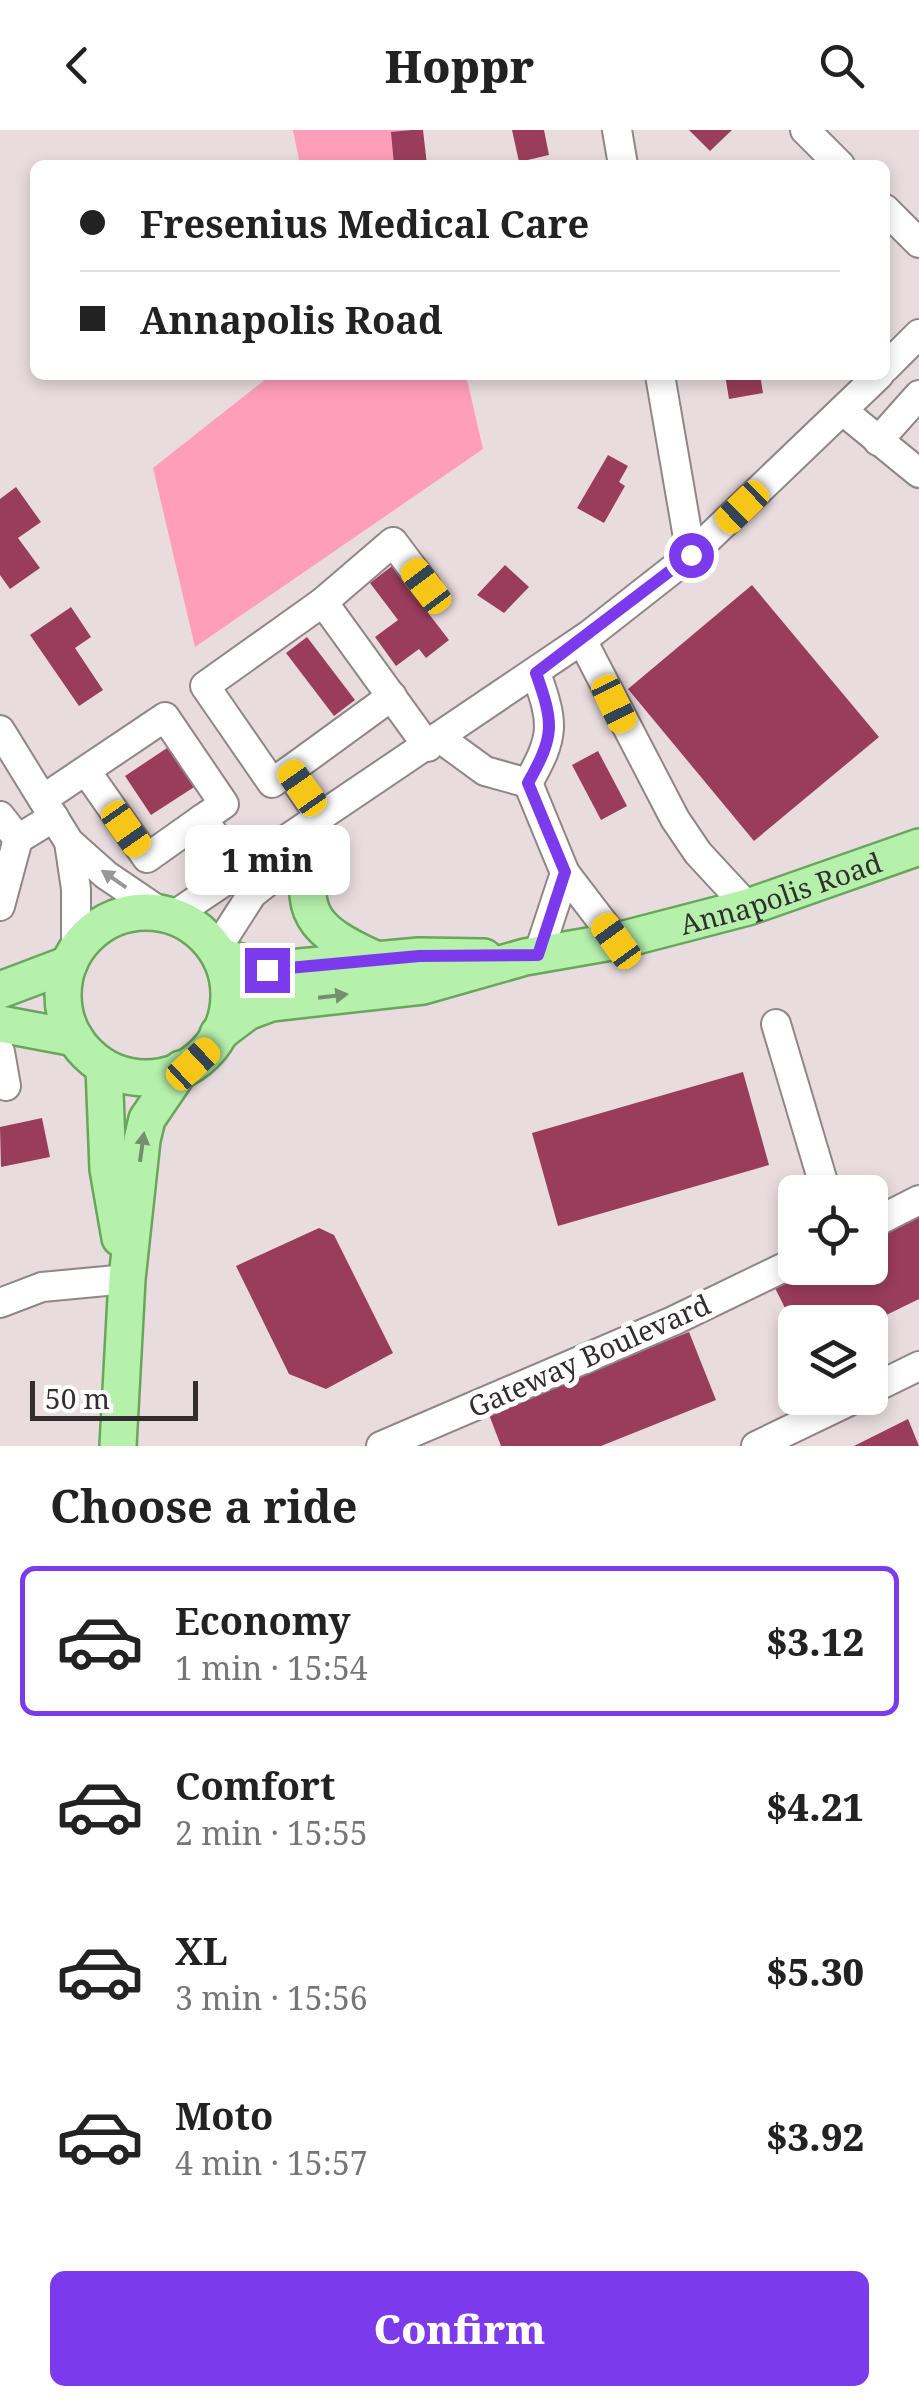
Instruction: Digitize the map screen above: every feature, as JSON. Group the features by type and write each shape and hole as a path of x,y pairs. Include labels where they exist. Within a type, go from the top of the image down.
{"main road":[{"path":"318,831 306,879 310,912 336,942 376,960"},
{"name":"Annapolis Road","path":"218,1034 247,1012 271,1004 423,986 532,956 616,941 748,907 919,847"},
{"path":"0,990 72,958 106,922 134,912 167,915 194,927 218,953 229,1003 218,1034 212,1046 182,1069 145,1128 127,1279 118,1446"},
{"name":"Annapolis Road","path":"218,953 239,965 267,970 376,960 532,956"},
{"path":"72,958 64,985 64,1012 75,1038 104,1067 147,1078 182,1069"},
{"path":"0,1024 75,1038"},
{"path":"104,1067 109,1100 108,1168 127,1279"}],"street":[{"path":"617,130 622,160"},
{"path":"805,130 835,160"},
{"path":"890,214 919,243"},
{"path":"890,363 919,334"},
{"path":"661,380 691,555"},
{"path":"0,730 8,762 48,808 69,842 106,875 167,915 318,831 582,640 691,555 873,380"},
{"path":"878,441 919,396"},
{"path":"843,411 919,473"},
{"path":"392,696 272,783 205,686 323,602 393,542 426,586"},
{"path":"323,602 392,696 438,745 485,771 528,783"},
{"path":"582,640 645,768 675,819 698,853 748,907"},
{"path":"528,783 548,748 552,720 536,673"},
{"path":"0,906 18,838 86,770 165,717 224,804 147,858 86,770"},
{"path":"290,771 318,831"},
{"path":"528,783 565,872 616,941"},
{"path":"0,816 18,838"},
{"path":"202,820 242,872"},
{"path":"218,953 252,894 318,831"},
{"path":"69,842 76,889 72,958"},
{"path":"532,956 565,872"},
{"path":"776,1024 821,1175"},
{"path":"0,1052 6,1086"},
{"path":"888,1216 919,1200"},
{"name":"Gateway Boulevard","path":"381,1446 672,1321 778,1270"},
{"path":"0,1304 42,1288 127,1279"},
{"path":"888,1381 919,1366"},
{"path":"756,1446 821,1415"}],"shaded area":[{"path":"293,130 409,130 416,160 299,160"},
{"path":"265,380 467,380 483,449 195,647 153,468"}],"building":[{"path":"423,130 426,160 394,160 391,132"},
{"path":"512,130 544,130 549,155 519,160"},
{"path":"689,130 732,130 710,151"},
{"path":"726,380 761,380 763,393 729,399"},
{"path":"608,455 628,466 619,482 625,486 604,523 577,508"},
{"path":"16,487 41,522 18,538 40,568 10,589 0,575 0,499"},
{"path":"505,565 529,587 504,613 477,595"},
{"path":"392,566 449,640 426,658 419,649 396,666 375,637 398,620 370,583"},
{"path":"752,585 879,737 754,841 628,689"},
{"path":"71,607 91,637 75,648 103,690 79,706 30,635"},
{"path":"307,637 355,700 334,716 286,653"},
{"path":"179,740 205,780 151,815 125,776"},
{"path":"598,751 627,806 601,820 572,765"},
{"path":"743,1072 769,1165 558,1226 532,1133"},
{"path":"42,1118 50,1157 1,1167 0,1127"},
{"path":"919,1212 919,1299 888,1314 888,1305 784,1305 774,1286 778,1284 888,1285 888,1228"},
{"path":"319,1228 334,1235 393,1353 326,1389 289,1374 236,1266"},
{"path":"689,1332 716,1400 601,1446 501,1446 488,1412"},
{"path":"908,1419 919,1446 854,1446"}],"route":[{"path":"267,970 419,956 538,955 565,872 528,783 548,748 552,720 536,673 691,555"}]}
